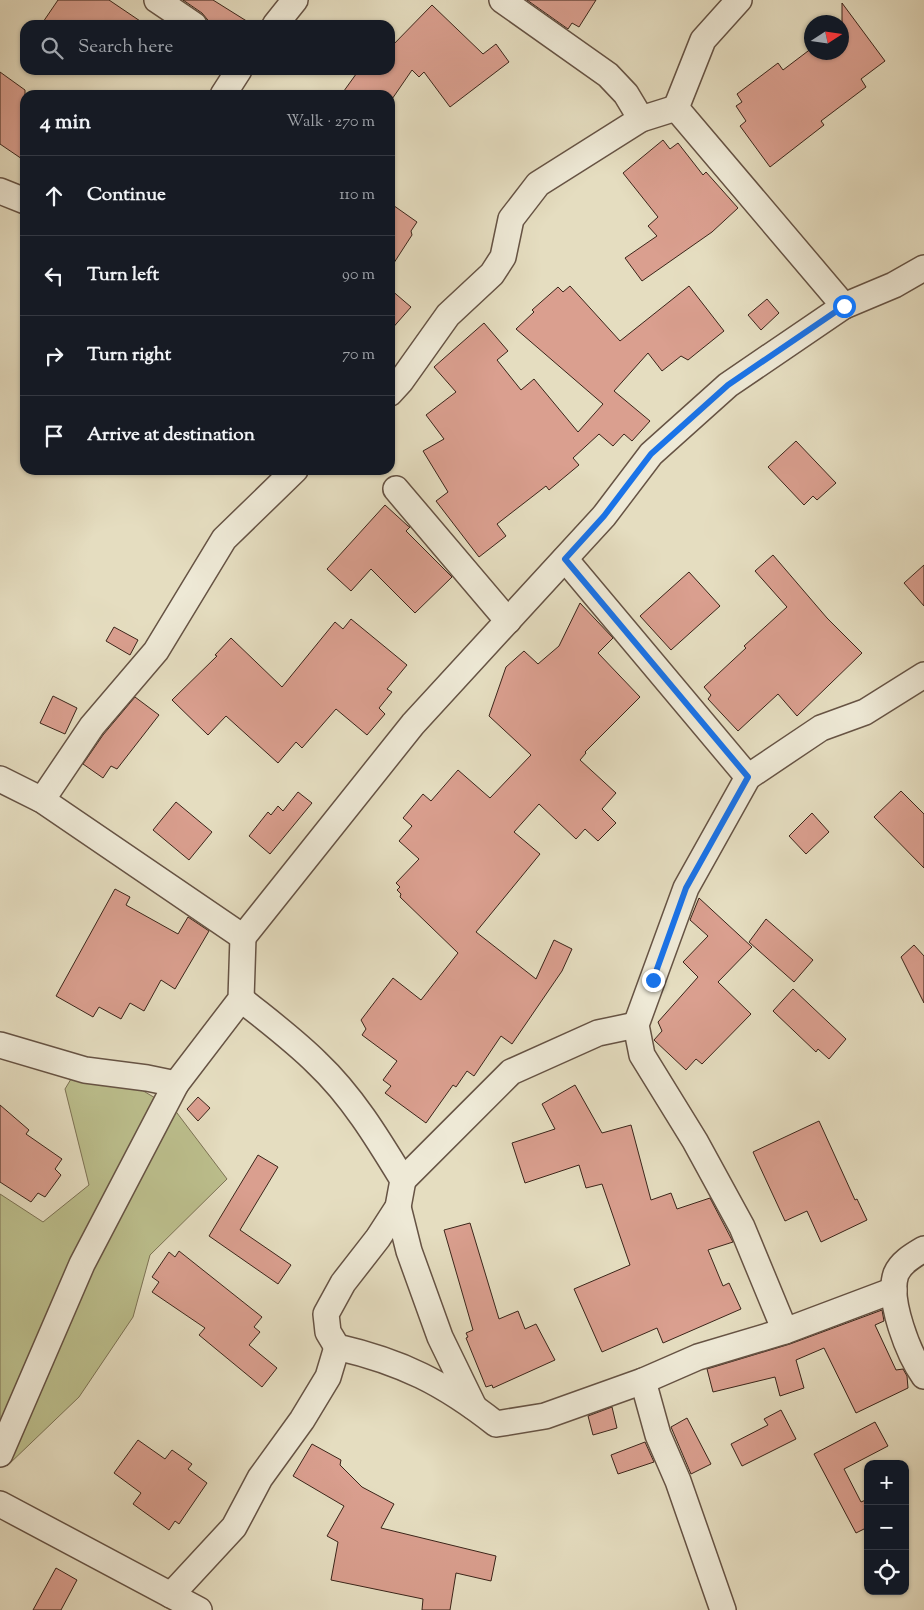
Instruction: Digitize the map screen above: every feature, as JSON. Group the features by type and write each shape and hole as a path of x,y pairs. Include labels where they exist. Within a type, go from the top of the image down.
{"street":[{"path":"157,0 187,20"},
{"path":"279,20 295,0"},
{"path":"502,0 608,75 626,94 640,119"},
{"path":"676,108 703,40 739,0"},
{"path":"226,90 236,75"},
{"path":"395,387 406,375 448,315 492,274 502,257 511,219 538,184 640,119 676,108"},
{"path":"676,108 844,306"},
{"path":"0,191 20,199"},
{"path":"0,1454 82,1264 176,1084 241,999 243,937 413,724 604,516 658,448 728,385 844,306 894,285 924,268"},
{"path":"42,800 92,726 156,651 224,538 290,475"},
{"path":"396,489 508,621"},
{"path":"565,559 748,777"},
{"path":"784,1331 742,1227 695,1141 642,1056 636,1024 686,888 748,777 821,728 865,712 924,675"},
{"path":"0,779 42,800 243,937"},
{"path":"241,999 318,1064 358,1112 403,1180"},
{"path":"636,1024 598,1033 511,1072 403,1180 398,1207 378,1238 343,1283 326,1314 328,1332 337,1347 375,1355 426,1376 474,1407 496,1424 545,1416 643,1381 698,1357 784,1331 894,1290"},
{"path":"0,1046 85,1070 147,1078 176,1084"},
{"path":"398,1207 410,1251 440,1337 474,1407"},
{"path":"924,1249 908,1258 896,1273 894,1290 906,1340 915,1364 924,1376"},
{"path":"171,1595 234,1527 260,1478 302,1420 328,1377 337,1347"},
{"path":"643,1381 658,1435 678,1481 723,1610"},
{"path":"0,1504 200,1610"}],"green space":[{"path":"74,1074 128,1082 174,1109 227,1179 150,1255 133,1317 79,1397 7,1466 0,1456 0,1194 43,1222 89,1185 65,1089"}],"building":[{"path":"58,0 109,0 139,20 44,20"},
{"path":"183,0 213,0 245,20 208,20 202,13"},
{"path":"527,0 596,0 579,27 572,23 568,29"},
{"path":"842,3 885,61 861,79 866,87 821,121 824,125 770,167 740,126 746,121 736,106 742,102 737,94 778,63 783,70 804,54 804,60 849,60 849,15 842,15"},
{"path":"432,5 483,54 496,44 509,62 450,107 424,72 419,77 412,70 395,95 395,90 345,90 355,75 395,75 395,43"},
{"path":"0,72 25,90 20,90 20,158 0,144"},
{"path":"663,140 670,149 678,143 703,175 706,172 738,208 712,232 642,281 625,258 657,236 648,226 658,217 623,173"},
{"path":"395,207 417,222 411,231 412,235 395,261"},
{"path":"570,286 620,341 689,286 724,331 688,360 681,356 662,371 648,353 614,391 650,421 632,441 624,434 613,446 599,434 573,458 579,465 549,490 546,486 497,524 506,536 479,557 436,501 448,492 423,451 444,439 426,415 456,392 434,367 484,323 508,351 497,360 521,390 534,379 578,432 603,404 516,329 534,312 532,310 558,287 563,292"},
{"path":"395,293 411,307 395,325"},
{"path":"767,299 779,313 761,330 748,315"},
{"path":"796,441 836,483 817,500 813,496 804,505 768,467"},
{"path":"385,505 410,527 406,531 452,577 415,613 371,569 351,591 327,569"},
{"path":"773,555 827,618 862,653 797,716 778,694 738,731 708,699 711,695 704,687 746,648 744,646 787,607 755,571"},
{"path":"924,565 924,606 904,583"},
{"path":"689,572 720,606 671,650 640,616"},
{"path":"580,603 613,638 598,653 640,697 585,752 580,760 616,793 602,809 616,823 598,841 585,829 576,839 539,804 514,832 540,854 476,932 536,979 554,940 572,949 562,971 512,1044 501,1036 474,1076 467,1071 456,1087 453,1085 426,1123 385,1093 391,1086 383,1080 397,1061 362,1035 366,1029 361,1020 393,978 421,1000 458,953 400,897 401,894 397,890 400,887 396,883 419,859 399,841 412,826 403,818 423,794 431,801 458,770 490,798 531,755 489,716 506,667 524,651 538,664 559,646"},
{"path":"351,619 407,665 387,689 392,692 379,708 385,714 367,735 336,709 302,748 296,742 278,763 226,716 208,735 172,700 217,656 215,655 231,638 282,687 335,622 343,629"},
{"path":"114,627 138,640 130,655 106,641"},
{"path":"53,696 77,708 65,734 40,723"},
{"path":"135,697 159,715 117,769 111,766 103,778 83,764 103,735"},
{"path":"901,791 924,814 924,868 874,817"},
{"path":"298,792 312,803 270,854 249,836 268,812 271,815 278,806 283,811"},
{"path":"176,802 212,832 189,860 153,830"},
{"path":"812,813 829,832 806,854 789,836"},
{"path":"115,889 130,897 126,905 178,934 188,917 209,931 175,989 161,980 144,1011 130,1003 121,1019 99,1007 93,1017 56,996"},
{"path":"699,898 752,947 718,982 751,1014 702,1064 696,1059 686,1070 654,1040 662,1031 658,1022 698,977 683,962 708,936 690,920"},
{"path":"766,919 813,960 794,982 749,942"},
{"path":"914,945 924,956 924,1003 901,957"},
{"path":"793,989 846,1039 829,1059 818,1049 816,1052 773,1011"},
{"path":"575,1085 602,1133 631,1125 651,1200 671,1193 677,1209 710,1198 733,1242 708,1250 723,1286 729,1283 741,1309 663,1343 657,1328 602,1352 574,1289 630,1265 602,1184 586,1188 579,1165 525,1183 512,1143 555,1129 542,1104"},
{"path":"198,1097 210,1108 198,1121 187,1109"},
{"path":"0,1105 29,1130 26,1134 62,1159 55,1169 61,1175 45,1197 38,1193 31,1202 0,1182"},
{"path":"819,1121 855,1200 857,1199 867,1220 821,1242 807,1211 785,1221 753,1152"},
{"path":"258,1155 278,1167 240,1230 291,1265 278,1284 209,1236"},
{"path":"470,1223 499,1319 518,1311 525,1329 536,1324 555,1360 493,1388 492,1385 486,1387 466,1338 468,1337 466,1333 473,1330 444,1230"},
{"path":"179,1251 262,1317 254,1327 260,1332 249,1345 277,1368 262,1387 199,1335 205,1328 152,1292 159,1282 152,1277 169,1252 175,1257"},
{"path":"882,1310 884,1321 875,1325 896,1370 903,1369 907,1376 908,1388 856,1413 824,1348 796,1360 804,1388 780,1396 775,1377 713,1392 707,1369 790,1344"},
{"path":"612,1407 617,1428 593,1435 588,1416"},
{"path":"781,1410 796,1439 742,1466 731,1444 768,1425 764,1419"},
{"path":"687,1418 711,1464 691,1474 671,1427"},
{"path":"875,1422 888,1446 844,1469 861,1502 864,1501 864,1529 856,1533 814,1454"},
{"path":"138,1440 165,1459 172,1450 192,1464 188,1469 207,1483 179,1524 175,1521 169,1530 133,1504 141,1493 114,1473"},
{"path":"645,1442 654,1462 618,1474 611,1455"},
{"path":"312,1444 341,1460 340,1465 362,1487 394,1504 381,1528 496,1556 491,1581 456,1573 450,1610 422,1610 423,1599 331,1580 338,1542 327,1536 344,1506 293,1476"},
{"path":"56,1568 77,1580 61,1610 33,1610"}],"route":[{"path":"653,980 686,888 748,777 565,559 604,516 651,454 728,385 844,306"}]}
